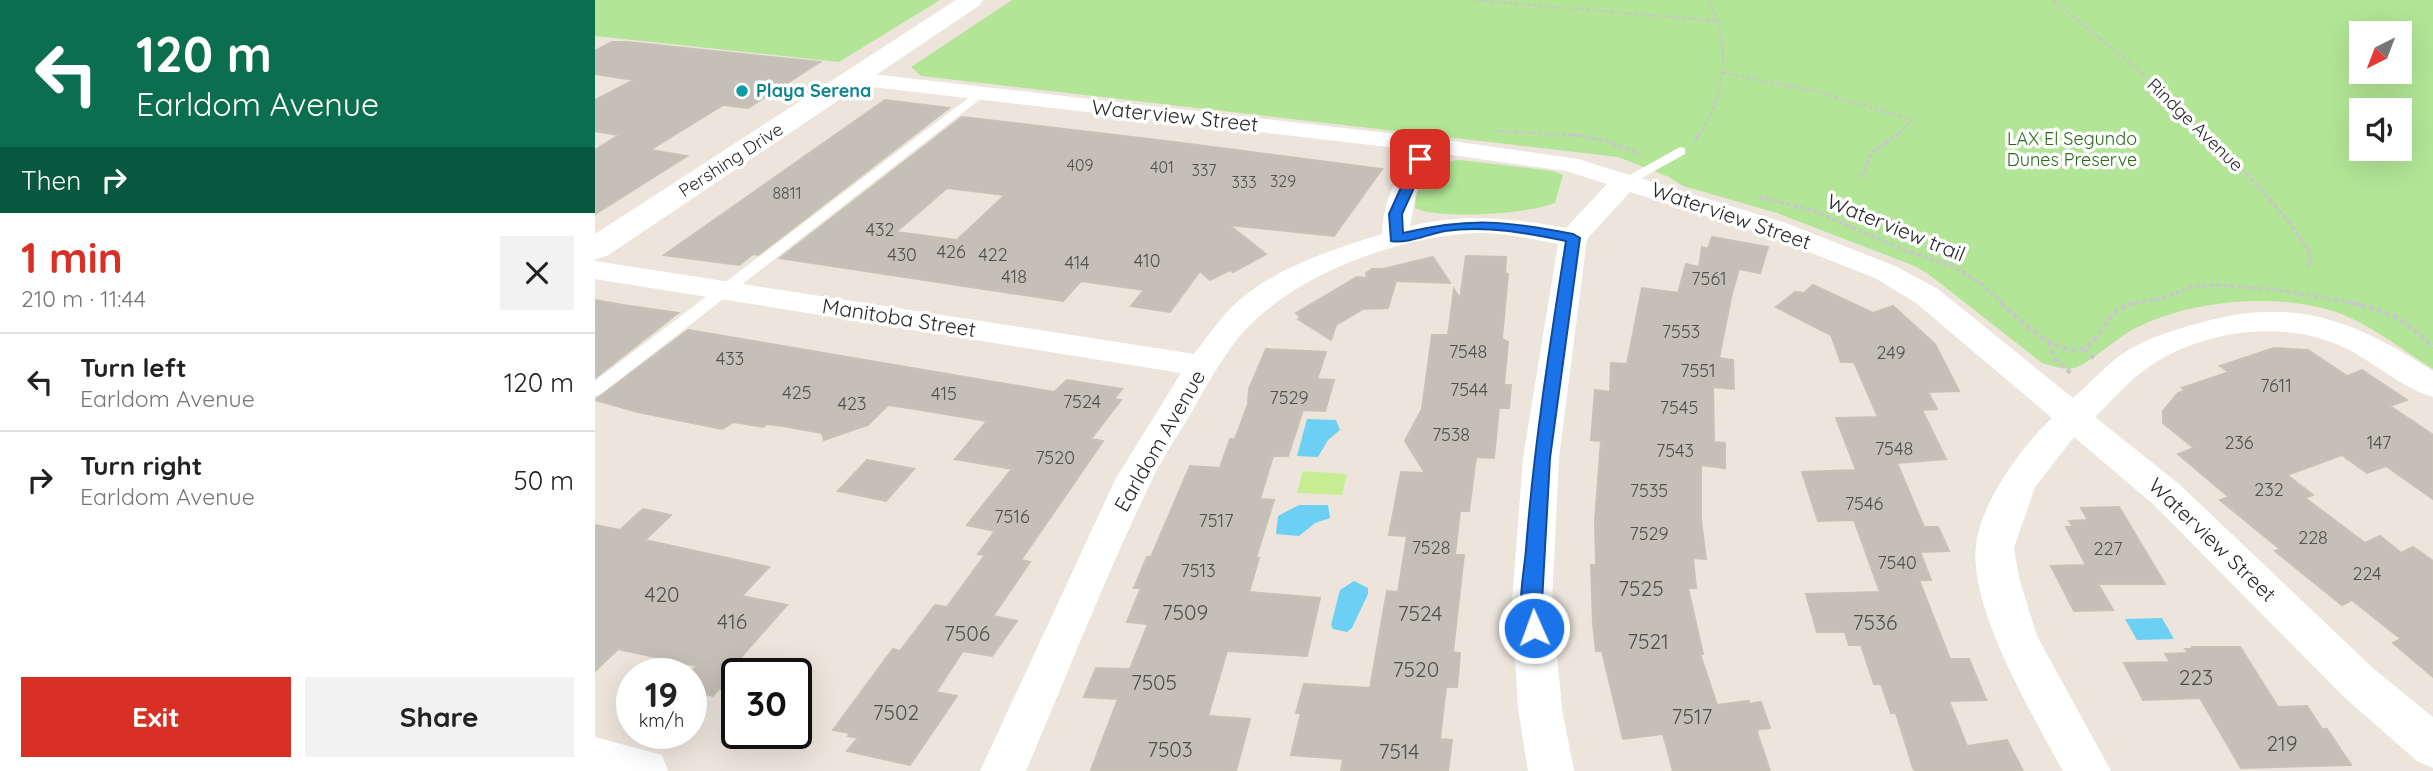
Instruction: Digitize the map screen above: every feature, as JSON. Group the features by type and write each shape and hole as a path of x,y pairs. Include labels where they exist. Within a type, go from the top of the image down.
{"main road":[{"name":"Pershing Drive","path":"595,249 972,0"}],"street":[{"name":"Waterview Street","path":"854,79 1431,145 1569,164 1776,229 1909,283 2167,494 2359,683 2433,746"},
{"path":"1396,238 1395,214 1407,183 1431,145"},
{"path":"1551,771 1540,709 1532,602 1541,458 1573,238 1608,197 1626,181"},
{"name":"Earldom Avenue","path":"1003,771 1133,480 1202,366 1240,317 1301,274 1396,238 1445,227 1482,225 1514,227 1573,238"},
{"name":"Manitoba Street","path":"595,270 1202,366"},
{"path":"2088,771 2039,682 2008,617 1995,546 2007,502 2045,444 2139,357 2182,339 2221,327 2288,321 2324,327 2360,341 2433,386"},
{"path":"595,759 645,771"}],"lane":[{"path":"595,390 979,94"},
{"path":"1626,181 1681,151"}],"path":[{"path":"1473,0 1719,21"},
{"path":"1681,151 1706,126 1723,73 1725,43 1709,0"},
{"name":"Rindge Avenue","path":"2053,0 2143,73 2244,171 2297,231 2311,254 2308,269"},
{"path":"1723,73 1786,82 1861,101 1912,120 1907,129 1876,146 1864,163 1861,177"},
{"name":"Waterview trail","path":"1747,196 1774,199 1808,210 1905,250 1946,263 1969,275 2014,316 2049,342 2061,347 2084,349"},
{"path":"2100,362 2084,349 2093,342 2112,312 2121,306 2162,298 2191,287 2215,285 2316,296 2367,306 2411,325 2433,348"},
{"path":"2049,342 2054,358 2069,371 2067,375"}],"green space":[{"path":"595,0 940,0 839,62 595,36"},
{"name":"LAX El Segundo Dunes Preserve","path":"1012,0 2433,0 2433,369 2354,320 2326,309 2279,301 2227,303 2177,312 2132,330 2079,366 2058,367 2042,363 1927,273 1912,265 1777,213 1683,186 1669,177 1618,157 921,76 911,67"},
{"path":"1460,160 1553,171 1563,175 1555,203 1506,213 1463,215 1427,212 1415,208 1419,189 1428,175 1442,165"},
{"path":"1303,471 1347,474 1342,495 1297,493"}],"water":[{"path":"1307,419 1336,420 1340,430 1328,440 1318,457 1297,456"},
{"path":"1299,505 1328,505 1330,518 1315,523 1299,536 1276,534 1278,516"},
{"path":"1354,581 1368,588 1368,594 1352,628 1347,632 1333,629 1331,625 1340,590"},
{"path":"2162,618 2174,639 2137,640 2125,619"}],"building":[{"name":"Playa Serena","path":"612,42 820,62 748,108 723,105 650,150 687,156 595,214 595,150 619,135 595,131 595,100 634,80 595,74 595,51"},
{"path":"885,100 949,108 758,255 753,254 739,265 664,255"},
{"path":"962,117 1382,169 1334,236 1229,225 1266,254 1233,272 1230,270 1210,280 1200,271 1170,312 1131,306 1144,290 1081,281 1063,301 780,258","holes":["947,188 1005,195 957,240 896,232"]},
{"path":"1712,237 1768,247 1760,273 1739,269 1732,293 1719,358 1733,360 1734,389 1713,387 1714,442 1725,443 1725,468 1701,465 1701,520 1706,559 1693,558 1696,588 1688,588 1703,654 1700,654 1717,705 1761,702 1770,728 1759,729 1757,732 1770,771 1673,771 1663,734 1623,739 1602,651 1596,651 1593,624 1591,565 1596,565 1595,520 1601,441 1591,440 1595,390 1610,392 1611,363 1627,364 1642,288 1678,293 1686,264 1699,267 1702,247 1708,249"},
{"path":"1466,256 1506,257 1505,273 1508,274 1502,339 1508,342 1504,385 1511,385 1509,408 1499,408 1494,458 1476,457 1469,511 1460,511 1455,555 1464,555 1453,652 1460,653 1457,687 1446,687 1440,739 1452,740 1448,771 1341,771 1343,759 1291,755 1301,713 1296,713 1304,684 1370,688 1387,591 1398,592 1407,536 1389,535 1401,472 1425,473 1405,441 1422,409 1432,335 1448,335 1454,289 1460,299"},
{"path":"1433,257 1450,283 1396,281 1388,308 1363,309 1336,325 1331,340 1298,319 1301,317 1296,313 1357,277 1367,278 1366,273 1372,269 1383,269"},
{"path":"1813,285 1873,313 1893,306 1935,344 1959,391 1928,392 1937,409 1922,410 1946,459 1897,463 1924,527 1938,527 1949,551 1920,552 1931,580 1919,580 1950,659 1969,659 1986,700 1949,701 1967,746 2007,740 2023,771 1916,771 1896,713 1891,713 1881,684 1874,684 1861,645 1849,645 1845,632 1817,632 1806,594 1880,592 1854,520 1818,521 1802,472 1856,470 1836,418 1878,417 1854,362 1841,362 1831,335 1776,307 1795,292 1804,293"},
{"path":"595,300 623,305 678,313 595,378"},
{"path":"688,330 1054,392 1067,380 1122,389 1114,399 1121,400 1091,439 1103,441 1021,560 1030,562 993,616 1017,621 992,656 963,651 936,692 957,696 910,765 847,751 858,738 848,736 850,733 833,730 893,649 900,651 935,605 947,607 985,555 978,554 995,531 967,525 1012,469 955,459 987,421 915,409 888,405 868,425 824,440 822,433 783,426 767,424 763,427 734,422 722,429 638,412 595,400"},
{"path":"2274,348 2308,350 2347,376 2362,370 2407,400 2390,406 2433,435 2433,499 2386,466 2367,473 2342,455 2287,475 2313,495 2305,498 2365,543 2380,536 2401,553 2413,547 2433,561 2433,677 2393,643 2401,639 2352,600 2342,605 2275,551 2280,549 2220,500 2229,497 2178,454 2194,448 2163,423 2163,411 2178,393 2185,391 2182,388 2229,372 2220,366"},
{"path":"1266,349 1326,352 1317,379 1334,380 1325,411 1303,410 1288,456 1273,456 1260,499 1274,500 1256,558 1259,558 1249,592 1320,598 1307,656 1227,651 1208,716 1250,719 1236,771 1091,770 1118,699 1084,697 1096,668 1130,669 1148,624 1127,622 1141,588 1134,588 1147,557 1151,557 1190,466 1220,468 1230,439 1235,439 1248,404 1249,389"},
{"path":"867,460 914,469 886,501 838,491"},
{"path":"2119,507 2165,584 2098,584 2113,610 2074,611 2051,566 2086,565 2066,527 2073,527 2069,521 2088,520 2081,508"},
{"path":"643,509 671,515 645,540 769,567 742,596 787,605 740,658 721,658 721,689 713,696 707,695 707,658 660,658 618,649 595,671 595,525 620,530"},
{"path":"2192,647 2240,647 2278,707 2307,706 2322,729 2327,729 2351,765 2241,768 2200,698 2143,700 2124,663 2170,662 2165,654 2188,653 2185,649 2193,649"}],"place":[{"name":"Playa Serena","path":"742,91"}],"route":[{"path":"1420,159 1395,214 1396,238 1445,227 1482,225 1514,227 1573,238 1541,458 1532,602 1534,628"}]}
